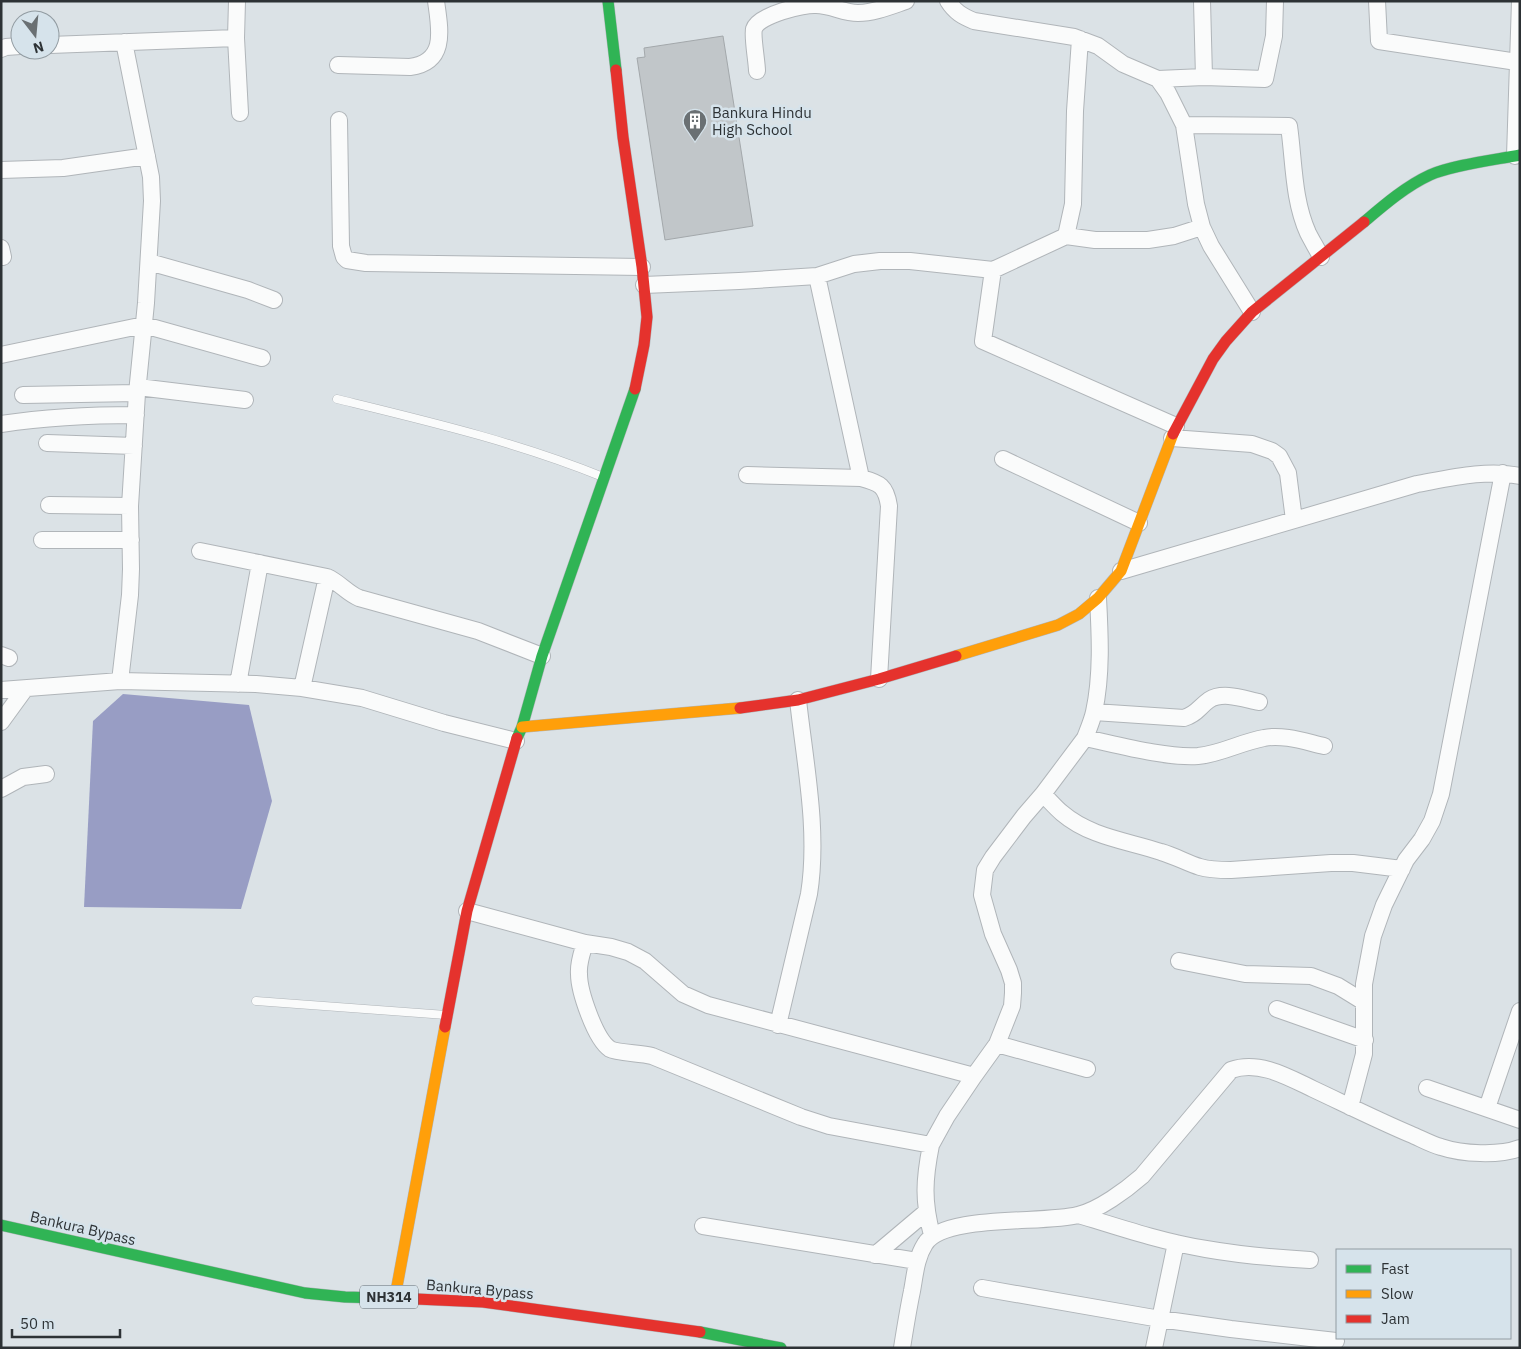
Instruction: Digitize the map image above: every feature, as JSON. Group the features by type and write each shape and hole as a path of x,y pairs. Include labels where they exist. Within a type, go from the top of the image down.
{"main road":[{"path":"395,1297 467,911 542,656 636,387 644,345 646,318 644,284 608,1"},
{"path":"520,734 798,700 879,679 1058,625 1079,614 1098,598 1121,571 1174,432 1212,359 1252,312 1382,206 1430,175 1445,170 1517,155"},
{"name":"Bankura Bypass","path":"1,1225 306,1293 345,1297 395,1297 483,1302 705,1333 781,1348"}],"street":[{"path":"237,1 236,38 240,114"},
{"path":"338,65 410,67 420,66 431,61 438,47 439,32 436,1"},
{"path":"757,70 754,29 773,8 814,4 858,13 906,1"},
{"path":"948,1 953,10 974,21 1080,39 1098,46 1123,64 1158,79 1204,77 1265,80 1274,36 1275,1"},
{"path":"1202,1 1204,77"},
{"path":"1377,1 1379,41 1517,62"},
{"path":"1517,155 1517,62 1520,1"},
{"path":"60,45 236,38"},
{"path":"1066,236 1074,204 1075,111 1080,39"},
{"path":"120,682 130,595 130,506 152,201 151,177 124,42"},
{"path":"1158,79 1168,93 1184,124 1196,204 1202,227 1211,246 1252,312"},
{"path":"339,120 341,246 347,260 376,263 642,267"},
{"path":"1184,124 1289,126 1294,177 1302,214 1308,232 1321,257"},
{"path":"1,170 64,168 146,156"},
{"path":"644,284 817,276 854,264 880,261 910,261 993,270 1066,236 1095,240 1148,240 1174,236 1202,227"},
{"path":"149,262 248,290 274,300"},
{"path":"993,270 983,341 1174,432 1252,444 1272,450 1279,456 1288,473 1294,520"},
{"path":"817,276 861,478"},
{"path":"1,355 144,324 262,358"},
{"path":"23,395 138,390 245,400"},
{"path":"1,424 70,416 136,415"},
{"path":"47,443 134,446"},
{"path":"1003,459 1139,524"},
{"path":"1350,1107 1364,1054 1364,984 1373,936 1384,905 1402,869 1432,821 1440,794 1503,472"},
{"path":"1121,571 1417,484 1503,472 1520,476"},
{"path":"747,475 861,478 876,482 887,494 889,506 879,679"},
{"path":"48,505 130,506"},
{"path":"42,540 131,540"},
{"path":"200,551 327,577 334,580 353,596 478,631 542,656"},
{"path":"238,684 260,563"},
{"path":"302,688 327,577"},
{"path":"932,1236 926,1212 926,1172 932,1145 947,1116 998,1044 1012,1006 1013,983 994,934 982,895 982,882 985,870 992,857 1085,738 1094,712 1100,656 1098,598"},
{"path":"1,690 120,682 238,684 302,688 362,698 444,723 520,734"},
{"path":"1,722 25,689"},
{"path":"1094,712 1184,718 1192,715 1208,701 1216,697 1231,697 1259,702"},
{"path":"778,1024 812,874 810,813 798,700"},
{"path":"1085,738 1167,754 1188,756 1215,753 1266,737 1290,739 1324,746"},
{"path":"1,790 24,777 46,774"},
{"path":"1043,794 1063,814 1097,833 1162,852 1199,867 1231,870 1353,863 1402,869"},
{"path":"467,911 585,944 611,947 628,952 644,962 683,994 694,1000 974,1076"},
{"path":"585,944 579,964 580,988 591,1018 603,1042 611,1050 640,1052 652,1056 801,1117 829,1126 932,1145"},
{"path":"1180,961 1245,974 1312,976 1338,986 1364,1002"},
{"path":"1277,1009 1365,1040"},
{"path":"1487,1108 1520,1012"},
{"path":"998,1044 1088,1069"},
{"path":"902,1348 917,1261 925,1244 932,1236 941,1230 998,1221 1079,1215 1111,1200 1142,1176 1231,1070 1242,1066 1254,1066 1284,1075 1382,1122 1442,1147 1478,1153 1512,1151 1520,1148"},
{"path":"1427,1088 1520,1120"},
{"path":"875,1255 926,1212"},
{"path":"1079,1215 1142,1235 1176,1243 1250,1256 1310,1260"},
{"path":"703,1226 917,1261"},
{"path":"1154,1348 1176,1243"},
{"path":"982,1288 1160,1319 1336,1341"}],"lane":[{"path":"337,399 500,440 556,458 605,478"},
{"path":"256,1001 448,1016"}],"water":[{"path":"123,694 249,705 272,801 241,909 84,907 93,721"}],"building":[{"name":"Bankura Hindu High School","path":"723,36 753,226 665,240 637,58 645,57 644,48"}],"traffic: fast":[{"path":"608,1 616,70"},
{"path":"1364,222 1404,190 1421,179 1439,171 1520,155"},
{"path":"517,738 522,727 542,656 635,389"},
{"path":"1,1225 305,1293 345,1297 416,1299"},
{"path":"700,1332 781,1348"}],"traffic: slow":[{"path":"956,656 1058,625 1079,614 1098,598 1121,571 1173,434"},
{"path":"522,727 740,708"},
{"path":"395,1297 445,1027"}],"traffic: jam":[{"path":"616,70 647,317 644,345 635,389"},
{"path":"1173,434 1213,359 1252,312 1364,222"},
{"path":"740,708 798,700 956,656"},
{"path":"445,1027 467,911 517,738"},
{"path":"416,1299 483,1302 700,1332"}],"place":[{"name":"Bankura Hindu High School","path":"695,142"}]}
